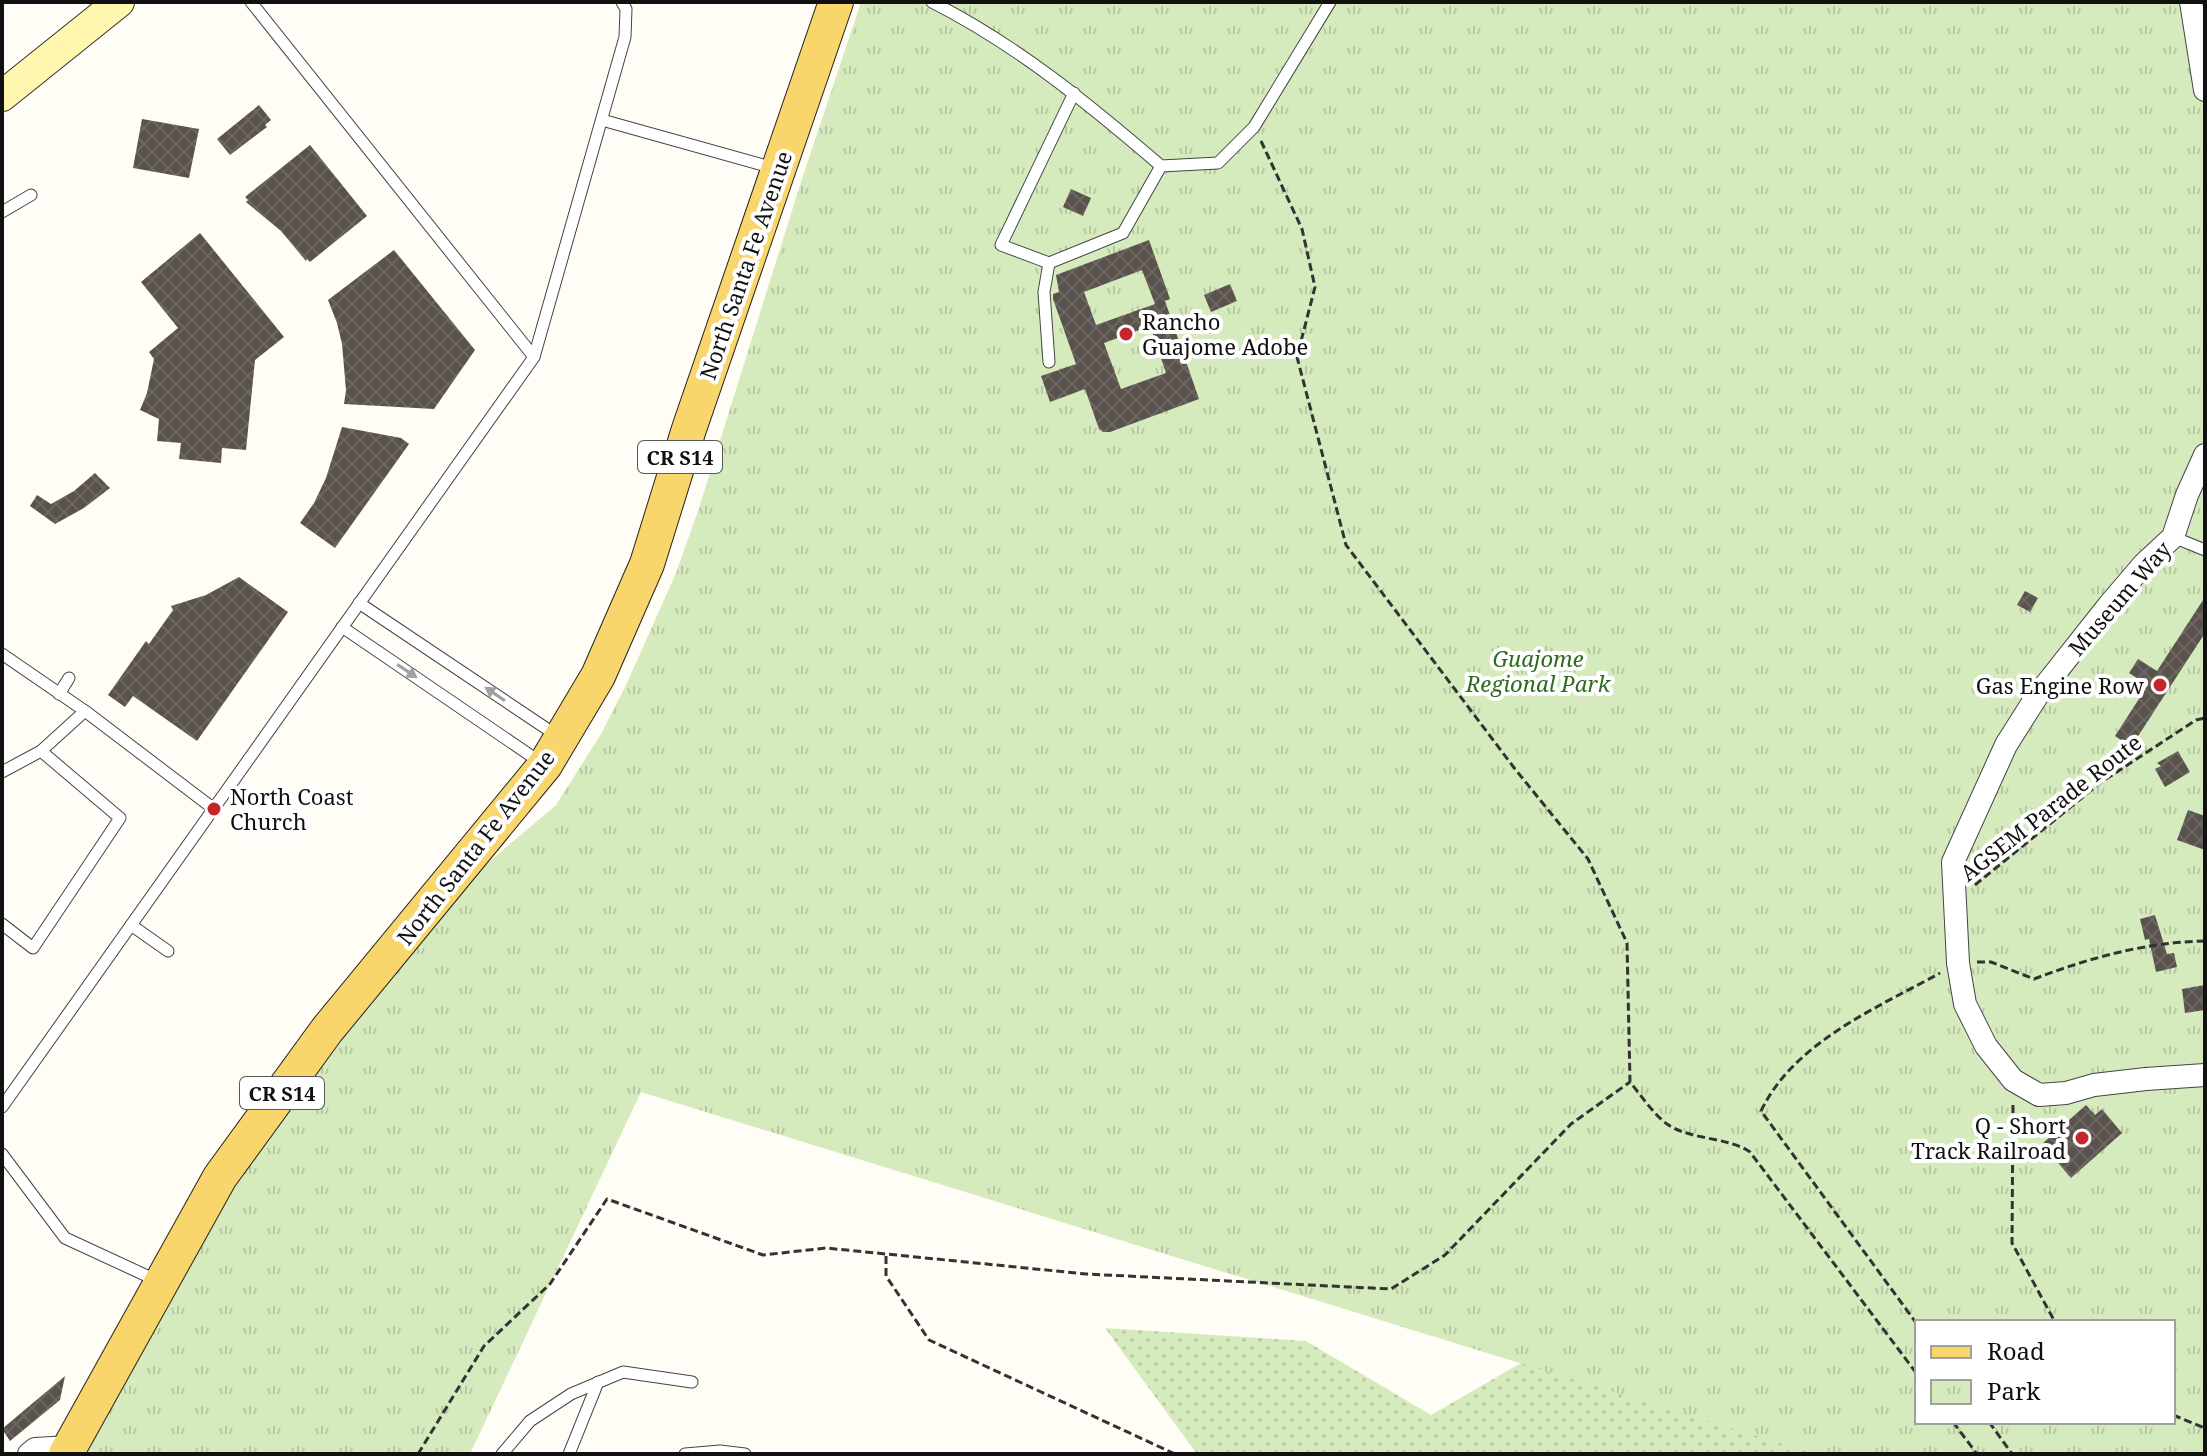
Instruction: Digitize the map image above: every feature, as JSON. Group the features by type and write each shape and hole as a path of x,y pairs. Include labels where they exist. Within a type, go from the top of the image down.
{"main road":[{"name":"North Santa Fe Avenue","path":"68,1450 220,1177 327,1030 552,752 598,676 647,564 689,429 836,2"}],"street":[{"path":"2,96 119,2"},
{"path":"2191,2 2205,90"},
{"name":"Museum Way","path":"2205,455 2173,537 2144,564 2073,649 2037,696 2006,745 1953,862 1958,963 1965,1004 1986,1046 2013,1080 2039,1095 2066,1093 2094,1085 2205,1075"},
{"path":"29,1454 35,1449 68,1450"}],"lane":[{"path":"251,2 534,357"},
{"path":"2,1107 534,357 625,37 626,9 622,2"},
{"path":"932,2 976,24 1074,93 1161,166 1218,163 1254,127 1330,2"},
{"path":"1074,93 1001,245 1049,263 1123,233 1161,166"},
{"path":"602,120 778,169"},
{"path":"2,212 31,195"},
{"path":"1049,263 1044,292 1049,362"},
{"path":"2173,537 2205,550"},
{"path":"359,603 552,752"},
{"path":"342,627 552,752"},
{"path":"2,654 85,711 214,809"},
{"path":"59,694 69,678"},
{"path":"2,772 41,751 85,711"},
{"path":"2,924 33,948 120,818 41,751"},
{"path":"131,925 168,951"},
{"path":"2,1154 65,1238 162,1283"},
{"path":"502,1454 530,1421 571,1394 623,1372 692,1382"},
{"path":"569,1454 598,1382"},
{"path":"685,1454 720,1451 745,1454"}],"path":[{"path":"1254,127 1302,229 1315,287 1297,357 1346,545 1515,769 1588,859 1627,943 1630,1082 1668,1125 1725,1144 1742,1146 1750,1152 1915,1371"},
{"name":"AGSEM Parade Route","path":"1957,900 2100,783 2196,720 2205,718"},
{"path":"1915,1321 1761,1111 1768,1096 1807,1052 1863,1015 1958,963 1991,962 2034,979 2088,959 2161,944 2205,941"},
{"path":"2013,1080 2012,1243 2054,1320"},
{"path":"418,1454 484,1346 550,1284 607,1199 763,1255 826,1248 1086,1274 1391,1289 1445,1255 1571,1124 1630,1082"},
{"path":"885,1254 886,1276 929,1340 1175,1454"},
{"path":"2175,1416 2205,1428"},
{"path":"1954,1424 1977,1454"},
{"path":"1990,1424 2012,1454"}],"green space":[{"name":"Guajome Regional Park","path":"861,2 2205,2 2205,1454 1815,1454 641,1092 470,1454 67,1454 142,1317 423,918 556,805 601,734 627,683 676,573"},
{"path":"1043,1041 1915,1421 1958,1454 1197,1454 1105,1328 1306,1341 1431,1415 1578,1330 1237,1276 1020,1209"}],"building":[{"path":"259,105 271,120 265,125 267,127 230,155 217,139"},
{"path":"142,119 199,129 189,178 133,168"},
{"path":"310,145 367,216 310,262 281,231 246,202 245,197"},
{"path":"1071,189 1091,198 1083,216 1063,207"},
{"path":"200,233 284,337 255,360 246,450 222,448 221,463 179,459 181,443 157,441 159,419 140,410 154,359 149,352 178,328 141,282"},
{"path":"1149,240 1170,299 1165,301 1199,399 1110,432 1099,429 1085,389 1050,402 1041,376 1076,364 1053,299 1053,294 1059,292 1056,275","holes":["1142,270 1155,304 1096,325 1084,292","1150,326 1166,373 1121,389 1104,343"]},
{"path":"394,250 475,350 434,409 344,404 346,390 342,344 328,300"},
{"path":"1230,284 1237,301 1211,312 1204,295"},
{"path":"342,427 401,438 409,444 335,548 300,523 326,478"},
{"path":"95,473 110,488 84,508 55,524 30,506 37,495 51,504 74,491"},
{"path":"239,577 288,612 197,741 133,696 125,707 108,695 146,641 149,644 173,610 171,606 206,595"},
{"path":"2025,591 2038,598 2030,612 2017,605"},
{"name":"Gas Engine Row","path":"2205,597 2205,633 2131,747 2115,736 2148,685 2129,673 2138,659 2157,671"},
{"path":"2178,751 2190,772 2165,787 2155,769 2161,766 2157,763"},
{"path":"2188,810 2205,816 2205,850 2177,840"},
{"path":"2155,915 2167,954 2174,953 2177,967 2156,972 2149,939 2145,940 2140,919"},
{"path":"2205,985 2205,1010 2185,1013 2182,989"},
{"name":"Q - Short Track Railroad","path":"2086,1105 2095,1115 2102,1109 2122,1133 2071,1178 2042,1144"},
{"path":"65,1376 60,1400 10,1441 2,1429"}],"place":[{"name":"Rancho Guajome Adobe","path":"1126,334"},
{"name":"Gas Engine Row","path":"2160,685"},
{"name":"North Coast Church","path":"214,809"},
{"name":"Q - Short Track Railroad","path":"2082,1138"}]}
